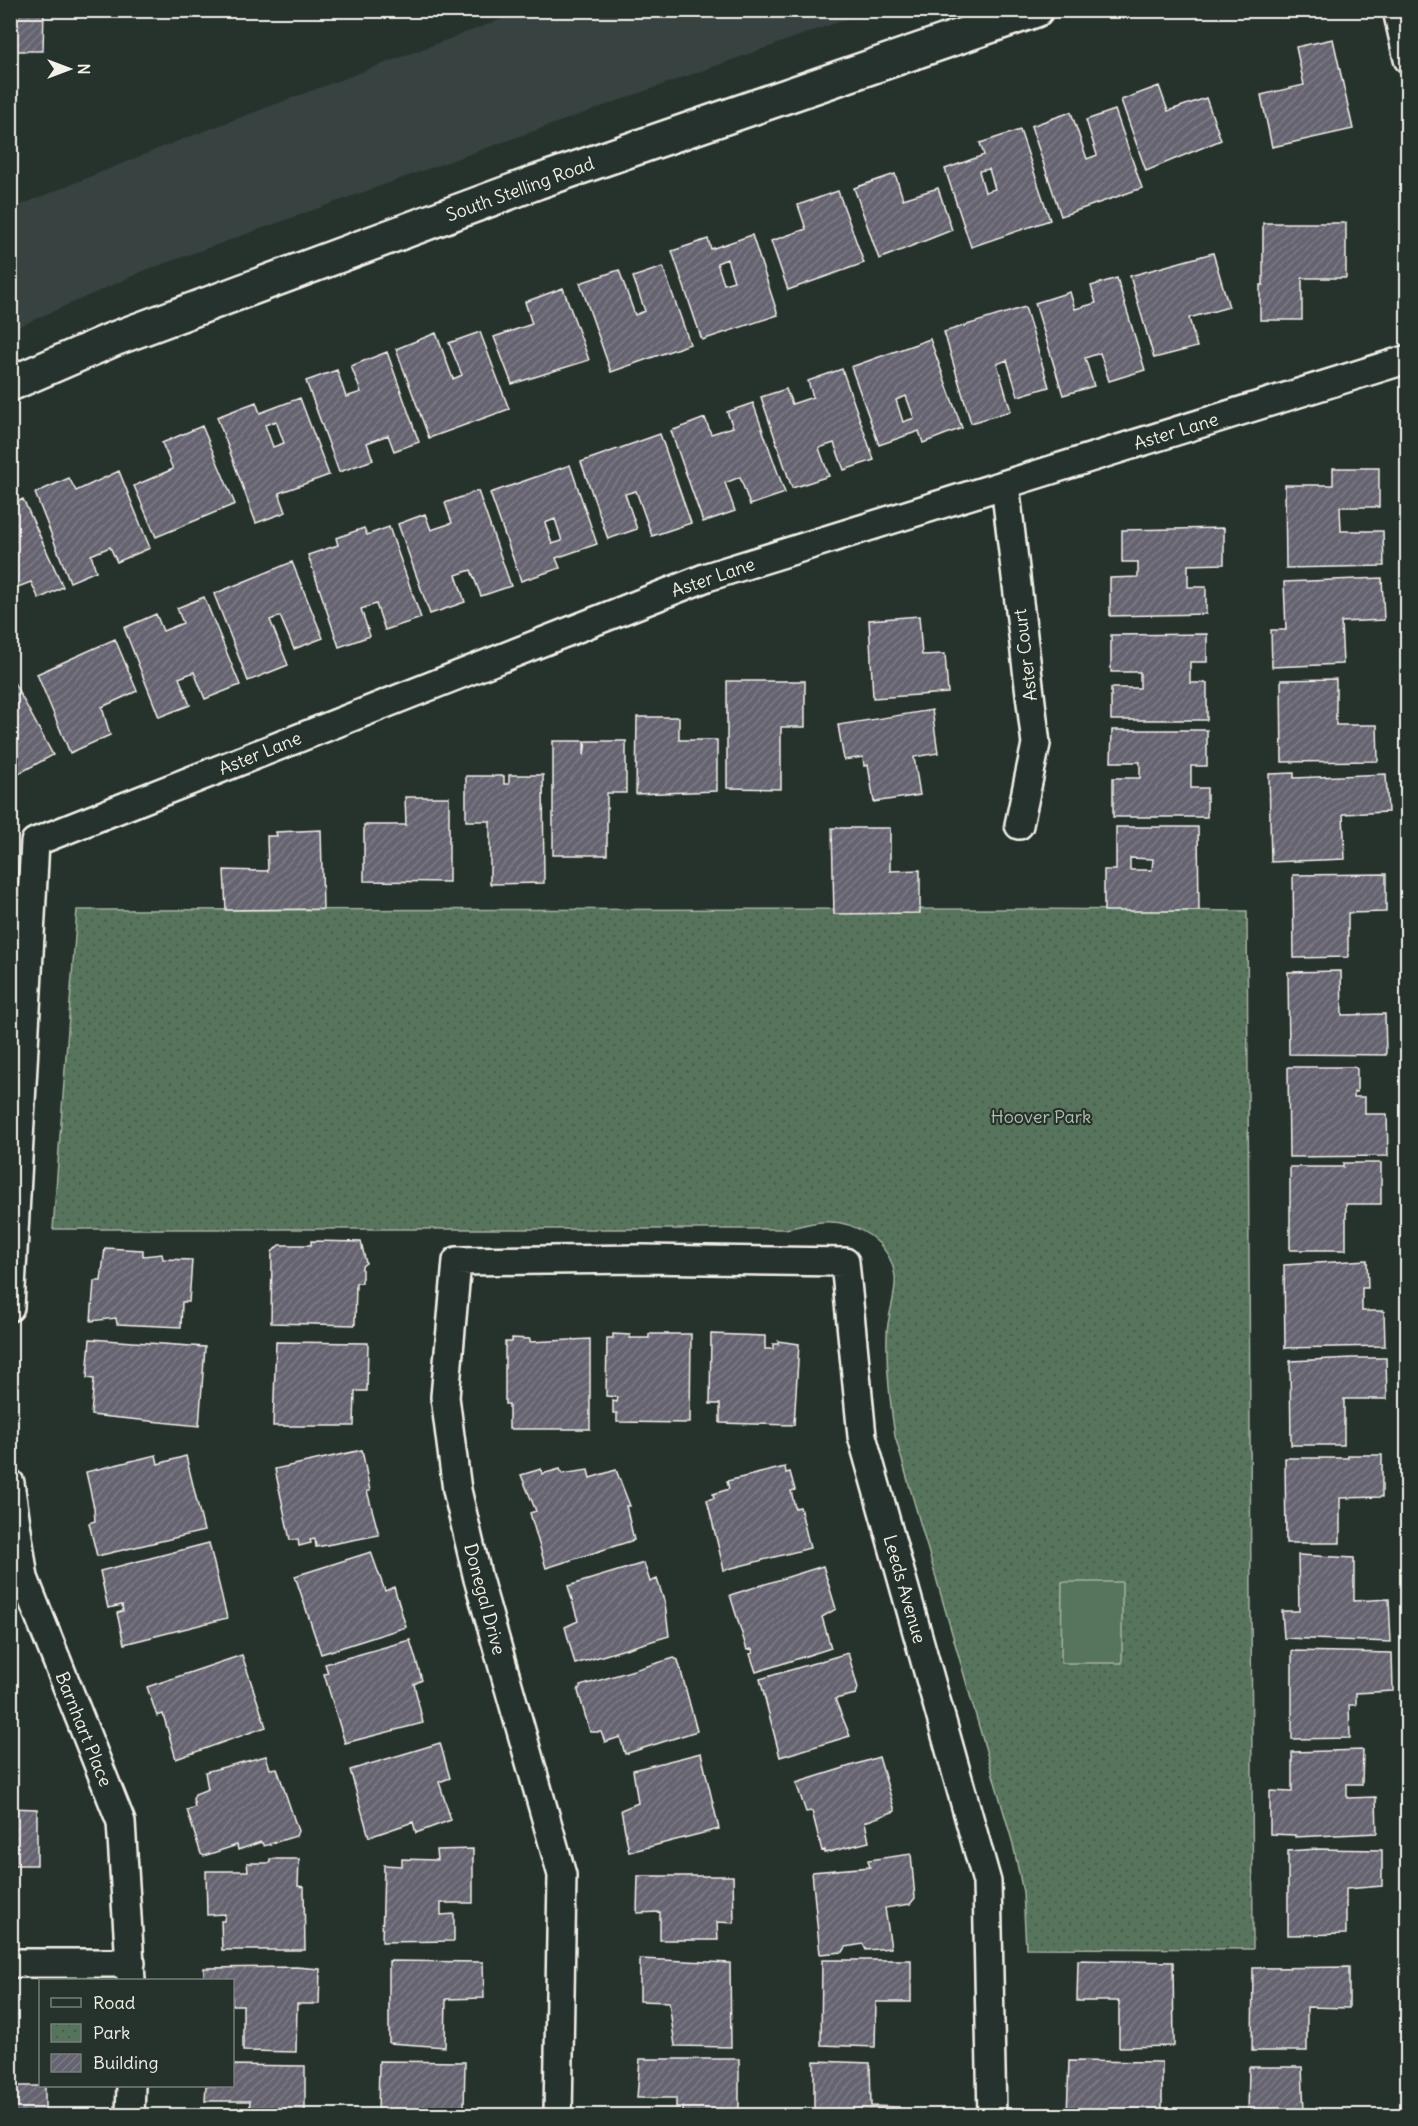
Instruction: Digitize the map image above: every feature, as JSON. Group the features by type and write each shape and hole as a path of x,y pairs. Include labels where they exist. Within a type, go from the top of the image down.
{"main road":[{"name":"South Stelling Road","path":"10,384 114,339 537,182 1036,10"}],"street":[{"path":"1397,10 1407,59"},
{"name":"Aster Lane","path":"10,1307 35,842 707,577 1407,358"},
{"name":"Aster Court","path":"1005,484 1036,744 1019,825"},
{"name":"Donegal Drive","path":"558,2115 562,1875 478,1579 457,1490 445,1397 457,1261 642,1259"},
{"name":"Leeds Avenue","path":"642,1259 845,1262 862,1436 987,1882 992,2115"},
{"name":"Barnhart Place","path":"10,1483 24,1578 121,1822 131,1972"},
{"path":"10,1964 131,1972"},
{"path":"130,2115 131,2087"}],"shaded area":[{"path":"526,10 869,11 146,270 11,330 11,209 165,146"}],"green space":[{"name":"Hoover Park","path":"1026,909 1247,911 1253,1949 1026,1948 1023,1892 1013,1844 895,1436 889,1386 887,1328 895,1291 895,1276 886,1252 878,1243 858,1229 833,1222 785,1229 53,1229 77,910"},
{"path":"1062,1582 1122,1582 1122,1663 1061,1663"}],"building":[{"path":"10,10 44,10 43,51 10,51"},
{"path":"1333,39 1353,129 1272,147 1261,95 1304,85 1296,47"},
{"path":"1159,86 1168,111 1206,98 1221,140 1146,171 1121,100"},
{"path":"1115,110 1142,188 1061,216 1031,126 1071,112 1087,159 1097,155 1086,120"},
{"path":"1020,130 1050,220 971,247 945,169 984,155 980,143","holes":["989,169 995,189 985,192 979,171"]},
{"path":"895,174 903,199 938,188 952,230 879,259 854,188"},
{"path":"838,191 864,263 788,290 771,241 806,229 798,205"},
{"path":"1263,223 1346,223 1346,278 1302,278 1302,320 1260,320 1260,285 1263,285"},
{"path":"752,235 778,315 702,340 672,251 708,239 711,249","holes":["727,259 734,281 724,284 717,263"]},
{"path":"1213,253 1229,307 1189,318 1197,347 1154,358 1130,276"},
{"path":"663,267 690,344 611,372 580,283 619,270 635,315 645,311 633,277"},
{"path":"1117,278 1145,370 1109,381 1100,353 1085,358 1094,386 1063,395 1035,303 1070,292 1075,309 1096,303 1091,286"},
{"path":"563,288 589,360 512,384 494,337 532,324 525,302"},
{"path":"1025,307 1049,387 1018,396 1007,360 997,364 1011,411 971,423 944,332"},
{"path":"480,332 509,409 429,438 396,349 436,333 453,379 462,375 449,343"},
{"path":"930,339 962,428 923,443 919,431 879,445 851,367","holes":["906,396 914,418 903,422 896,400"]},
{"path":"387,352 419,442 394,451 388,435 367,443 373,460 339,472 306,381 337,370 346,397 361,392 351,366"},
{"path":"842,369 874,460 844,470 834,443 819,448 829,476 792,488 761,397 786,389 792,404 813,397 808,381"},
{"path":"300,398 329,475 279,493 286,512 256,523 217,417 256,402 260,413","holes":["276,421 284,443 273,447 265,425"]},
{"path":"753,403 785,493 750,505 740,477 725,483 735,511 703,522 671,431 705,418 711,434 733,427 727,412"},
{"path":"202,426 235,504 156,537 134,486 173,469 162,443"},
{"path":"660,434 691,523 652,536 636,491 625,494 637,529 608,539 581,462"},
{"path":"570,465 597,544 556,558 560,568 521,581 490,493","holes":["555,519 562,541 552,544 545,523"]},
{"path":"1333,468 1379,468 1379,507 1340,507 1341,531 1383,531 1384,566 1286,568 1285,485 1333,485"},
{"path":"119,471 150,548 117,562 110,547 91,555 96,571 70,582 35,493 69,478 76,491"},
{"path":"478,491 511,586 481,596 471,570 456,575 465,602 430,614 398,524 425,514 431,530 452,523 445,503"},
{"path":"23,499 63,587 39,599 31,582 10,590 10,505"},
{"path":"389,527 421,618 385,630 376,604 361,609 370,636 339,647 308,555 338,545 336,538 364,528 367,535"},
{"path":"1224,528 1224,564 1188,565 1188,587 1206,587 1206,614 1110,616 1110,578 1138,577 1138,562 1122,562 1122,530"},
{"path":"292,562 323,638 294,649 280,616 270,620 288,665 248,681 214,594"},
{"path":"1382,578 1384,620 1341,622 1343,664 1272,667 1271,630 1286,630 1284,582"},
{"path":"204,597 240,685 205,699 194,672 179,678 190,705 159,717 124,628 156,614 163,631 183,623 177,608"},
{"path":"919,616 922,655 945,654 948,693 873,698 869,620"},
{"path":"1207,634 1207,662 1190,662 1190,683 1207,683 1207,720 1111,720 1111,688 1140,688 1140,672 1111,672 1111,635"},
{"path":"115,639 137,691 102,707 110,735 70,753 37,674"},
{"path":"12,679 53,755 14,776 10,769"},
{"path":"1336,679 1336,725 1377,725 1378,761 1282,762 1281,680"},
{"path":"727,681 805,681 805,727 781,727 781,789 727,788"},
{"path":"932,710 938,753 914,757 920,795 874,802 868,765 864,766 863,757 844,760 838,725"},
{"path":"637,717 679,717 679,740 717,740 717,791 636,794"},
{"path":"1112,730 1207,730 1207,766 1191,766 1191,788 1207,788 1207,817 1113,817 1113,778 1140,778 1140,762 1111,762"},
{"path":"553,741 584,741 584,756 586,741 626,741 626,793 607,793 607,855 553,855"},
{"path":"1294,773 1294,778 1386,774 1388,812 1343,814 1345,859 1271,862 1269,774"},
{"path":"509,775 543,775 544,883 490,884 490,821 466,821 466,776 504,776 504,784 509,784"},
{"path":"405,797 449,797 449,882 364,881 364,825 406,825"},
{"path":"1116,827 1198,827 1199,911 1104,911 1104,870 1116,870","holes":["1130,858 1153,859 1152,870 1130,870"]},
{"path":"832,828 890,828 890,871 920,870 920,913 834,914"},
{"path":"321,830 323,909 226,910 224,870 268,871 267,836 277,836 276,832"},
{"path":"1386,874 1386,912 1348,913 1348,957 1294,958 1293,875"},
{"path":"1341,971 1342,1015 1385,1014 1386,1055 1289,1054 1288,972"},
{"path":"1288,1067 1354,1067 1357,1069 1357,1092 1354,1092 1354,1097 1365,1097 1365,1114 1387,1114 1388,1156 1289,1157"},
{"path":"1343,1163 1381,1163 1381,1204 1346,1204 1346,1250 1290,1250 1290,1167 1343,1167"},
{"path":"311,1241 361,1242 366,1263 362,1266 362,1283 356,1283 355,1325 271,1323 272,1252 279,1245 311,1245"},
{"path":"105,1248 143,1250 143,1256 162,1254 163,1259 192,1260 189,1302 182,1302 181,1327 117,1324 116,1318 91,1321 94,1281 101,1281"},
{"path":"1367,1260 1368,1288 1362,1288 1362,1311 1384,1311 1385,1346 1285,1348 1284,1265"},
{"path":"613,1334 630,1335 630,1338 649,1338 649,1334 691,1334 690,1423 617,1422 617,1413 613,1413 613,1401 617,1402 618,1397 606,1396 607,1338 613,1338"},
{"path":"711,1334 765,1336 765,1349 773,1349 773,1344 778,1344 778,1341 799,1344 794,1425 720,1423 720,1404 710,1404"},
{"path":"512,1338 530,1339 530,1342 590,1339 590,1429 509,1429 509,1404 505,1404 505,1342 512,1342"},
{"path":"90,1339 205,1347 199,1426 91,1415 94,1379 87,1378"},
{"path":"276,1342 368,1343 367,1391 355,1391 354,1426 273,1426"},
{"path":"1386,1358 1387,1399 1344,1399 1344,1445 1291,1445 1290,1361"},
{"path":"362,1450 370,1491 367,1491 379,1535 316,1547 315,1539 310,1540 311,1543 299,1546 298,1539 290,1540 275,1469"},
{"path":"156,1455 158,1464 186,1456 204,1531 97,1556 89,1523 95,1521 86,1472"},
{"path":"1348,1455 1382,1455 1382,1497 1340,1498 1340,1543 1286,1543 1285,1458 1348,1458"},
{"path":"785,1467 786,1473 790,1472 795,1490 791,1491 795,1508 800,1507 810,1548 724,1570 707,1500 714,1498 713,1494 729,1489 727,1481"},
{"path":"541,1469 542,1474 560,1469 562,1474 588,1470 590,1478 616,1470 630,1506 626,1506 634,1540 546,1568 530,1513 536,1511 521,1475"},
{"path":"209,1543 227,1618 124,1644 117,1613 123,1611 122,1605 108,1608 100,1571"},
{"path":"371,1552 385,1591 394,1587 406,1627 321,1654 295,1576"},
{"path":"1298,1555 1354,1558 1354,1601 1389,1599 1391,1642 1284,1638 1282,1611 1299,1611"},
{"path":"644,1563 650,1582 657,1579 665,1604 669,1636 575,1664 565,1627 578,1621 568,1586"},
{"path":"823,1566 836,1609 822,1617 831,1648 756,1672 750,1654 753,1653 752,1649 747,1650 730,1595"},
{"path":"410,1640 422,1680 414,1684 423,1723 345,1743 324,1674 328,1673 325,1664"},
{"path":"1292,1651 1392,1653 1393,1691 1356,1693 1356,1705 1349,1705 1350,1738 1292,1739"},
{"path":"848,1653 858,1688 856,1694 835,1699 850,1736 780,1757 760,1679"},
{"path":"242,1655 266,1727 176,1759 163,1714 157,1716 147,1687"},
{"path":"674,1658 678,1660 697,1731 625,1754 620,1737 605,1742 601,1732 590,1732 578,1691 580,1686"},
{"path":"440,1743 450,1778 439,1782 451,1820 416,1833 413,1822 369,1837 350,1770"},
{"path":"1363,1750 1362,1784 1347,1784 1347,1798 1376,1797 1377,1833 1295,1837 1295,1835 1270,1834 1270,1791 1292,1792 1292,1752"},
{"path":"701,1753 719,1829 629,1852 621,1810 638,1803 633,1770"},
{"path":"266,1756 270,1769 277,1768 298,1831 296,1836 264,1846 261,1842 238,1850 237,1845 204,1856 201,1854 187,1810 195,1807 193,1799 195,1794 208,1789 205,1772"},
{"path":"879,1757 895,1811 865,1822 869,1842 825,1853 825,1850 822,1851 812,1811 806,1812 796,1783"},
{"path":"10,1808 37,1809 37,1865 10,1865"},
{"path":"473,1849 473,1903 441,1903 441,1915 454,1914 454,1941 382,1942 384,1865 402,1866 402,1859 437,1860 436,1850"},
{"path":"1382,1850 1382,1886 1346,1889 1346,1934 1288,1935 1288,1851"},
{"path":"911,1854 915,1898 910,1904 885,1908 891,1948 866,1950 863,1944 846,1947 843,1952 820,1954 812,1872 870,1867 868,1860"},
{"path":"270,1859 299,1859 298,1886 304,1887 305,1950 222,1950 221,1921 224,1921 225,1914 207,1915 206,1871 248,1871 247,1863 270,1863"},
{"path":"638,1876 733,1876 734,1923 717,1922 718,1940 660,1940 660,1912 637,1913"},
{"path":"640,1959 730,1963 731,2047 675,2046 669,2002 640,2001"},
{"path":"822,1960 911,1960 911,2002 876,2002 875,2047 821,2045"},
{"path":"1078,1960 1173,1962 1174,2046 1119,2047 1119,2001 1077,2001"},
{"path":"389,1961 483,1962 484,1998 446,1999 445,2047 389,2043"},
{"path":"1349,1967 1349,2008 1307,2007 1307,2051 1252,2051 1253,1968"},
{"path":"204,1968 320,1969 319,2004 297,2004 296,2052 243,2051 243,2005 234,2005 234,1979 204,1979"},
{"path":"640,2059 739,2059 739,2116 683,2116 683,2107 676,2107 676,2098 637,2098"},
{"path":"379,2061 465,2062 464,2109 477,2110 477,2116 378,2116"},
{"path":"814,2061 870,2063 871,2106 899,2107 899,2116 814,2116"},
{"path":"1069,2061 1162,2062 1162,2116 1067,2116"},
{"path":"234,2065 305,2066 305,2116 249,2116 250,2101 205,2101 206,2087 234,2087"},
{"path":"1249,2067 1302,2067 1304,2112 1341,2116 1248,2116"},
{"path":"10,2086 45,2087 45,2116 10,2116"}]}
